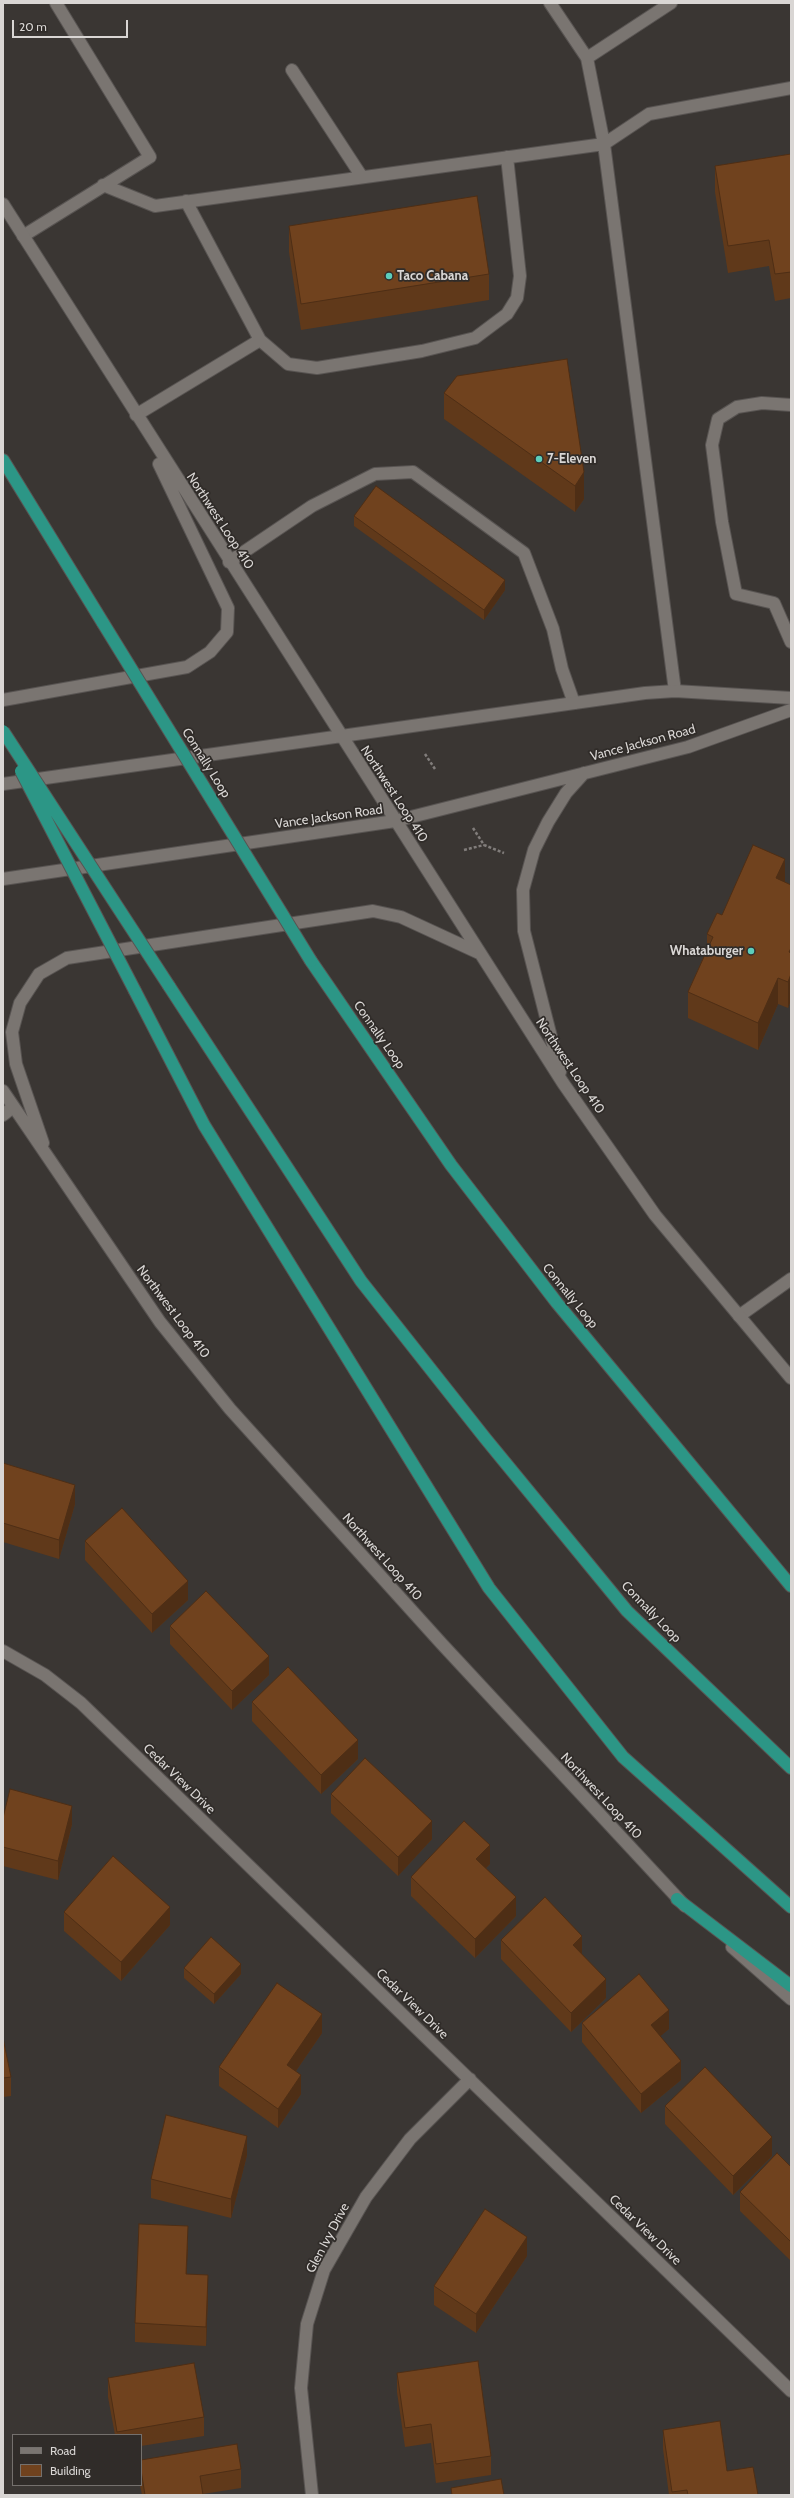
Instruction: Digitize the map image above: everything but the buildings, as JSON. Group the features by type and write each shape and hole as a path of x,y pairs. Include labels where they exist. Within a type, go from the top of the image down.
{"highway":[{"name":"Connally Loop","path":"3,460 311,961 451,1165 552,1297 791,1586"},
{"name":"Connally Loop","path":"3,731 361,1281 485,1438 627,1611 791,1768"},
{"path":"3,736 204,1125 489,1588 623,1757 791,1907"},
{"path":"677,1899 791,1986"}],"main road":[{"path":"23,236 150,157 56,3"},
{"path":"550,3 587,58 604,144 675,692"},
{"path":"587,58 671,3"},
{"path":"292,70 362,177"},
{"path":"103,185 155,206 604,144 649,114 791,88"},
{"path":"186,201 260,340 288,364 317,368 422,351 475,338 507,314 516,298 520,276 507,157"},
{"name":"Northwest Loop 410","path":"3,204 229,562 563,1083 655,1215 791,1378"},
{"path":"3,700 187,667 210,652 227,632 228,608 136,415 260,340"},
{"path":"791,405 762,403 737,407 718,419 712,445 722,522 736,594 774,603 791,642"},
{"path":"229,562 312,506 375,474 413,472 524,553 553,629 562,669 574,703"},
{"path":"3,784 574,703 675,692 791,698"},
{"name":"Vance Jackson Road","path":"3,879 395,821 688,747 791,710"},
{"path":"563,1083 524,931 524,890 534,850 548,822 566,793 584,773"},
{"path":"49,1161 16,1064 12,1032 20,1002 39,974 67,958 373,911 401,917 479,953"},
{"name":"Northwest Loop 410","path":"3,1091 49,1161 160,1322 230,1409 436,1637 677,1899 791,1999"},
{"path":"3,1115 13,1107"},
{"path":"739,1316 791,1279"},
{"name":"Cedar View Drive","path":"3,1651 45,1675 81,1702 791,2391"},
{"name":"Glen Ivy Drive","path":"312,2495 301,2388 307,2324 324,2270 366,2197 410,2138 470,2080"}],"path":[{"path":"425,754 435,769"},
{"path":"471,825 484,844 504,853"},
{"path":"464,850 484,844"}],"place":[{"name":"Taco Cabana","path":"389,276"},
{"name":"7-Eleven","path":"539,459"},
{"name":"Whataburger","path":"751,951"}]}
